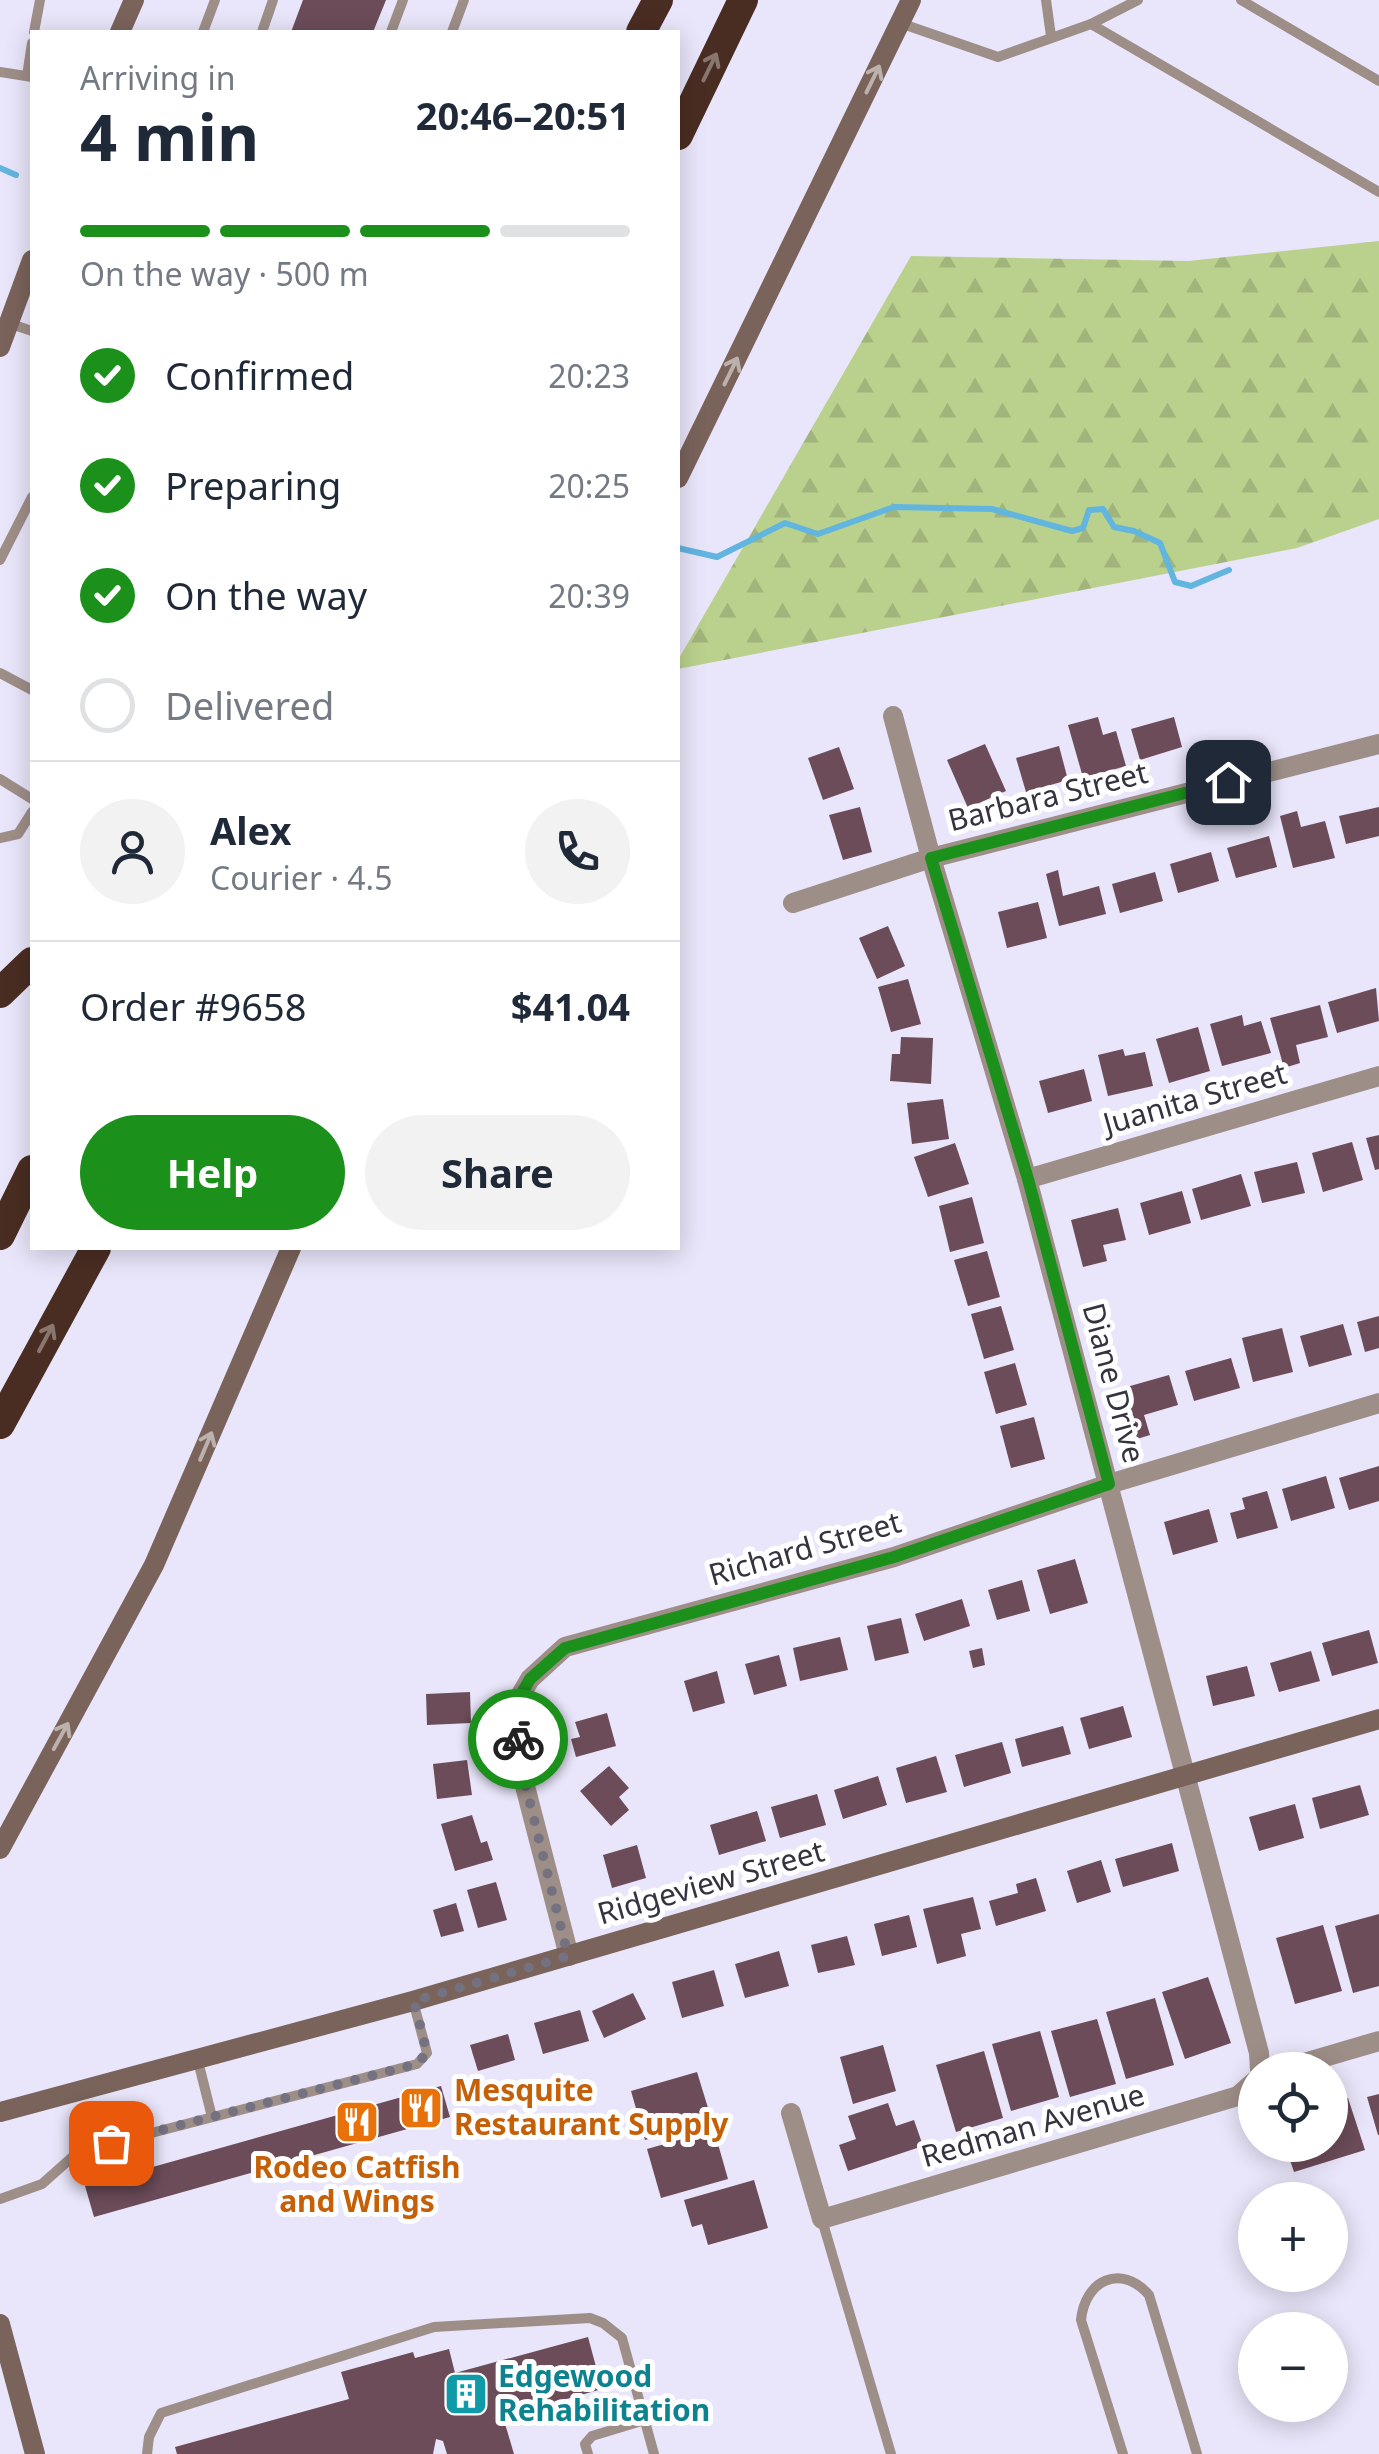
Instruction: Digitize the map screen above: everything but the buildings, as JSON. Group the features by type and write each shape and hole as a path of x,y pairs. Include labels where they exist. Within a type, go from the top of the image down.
{"highway":[{"path":"633,30 644,0"},
{"path":"642,30 658,0"},
{"path":"680,131 743,0"},
{"path":"0,993 30,964"},
{"path":"0,1234 30,1174"},
{"path":"0,1424 95,1250"}],"street":[{"path":"121,30 134,0"},
{"path":"683,468 911,0"},
{"path":"0,347 4,322 30,264"},
{"name":"Diane Drive","path":"893,716 931,858 1028,1179 1259,2052"},
{"name":"Barbara Street","path":"793,904 931,858 1379,744"},
{"name":"Juanita Street","path":"1028,1179 1379,1076"},
{"path":"0,1848 154,1565 290,1250"},
{"name":"Richard Street","path":"568,1956 520,1763 516,1703 530,1679 565,1648 894,1557 1109,1484 1379,1403"},
{"name":"Ridgeview Street","path":"0,2112 414,2001 1379,1719"},
{"path":"1344,2052 1379,2042"},
{"name":"Redman Avenue","path":"822,2219 1238,2096"},
{"path":"791,2114 822,2219"},
{"path":"0,2324 35,2454"}],"lane":[{"path":"34,30 40,0"},
{"path":"204,30 215,0"},
{"path":"263,30 274,0"},
{"path":"392,30 403,0"},
{"path":"453,30 464,0"},
{"path":"1046,0 1051,36"},
{"path":"900,23 998,57 1091,24 1138,0"},
{"path":"1241,0 1379,80"},
{"path":"1091,24 1379,192"},
{"path":"0,72 30,77"},
{"path":"4,322 30,330"},
{"path":"0,560 30,501"},
{"path":"0,673 30,689"},
{"path":"0,779 30,798"},
{"path":"0,838 18,834 30,815"},
{"path":"0,2199 42,2184 78,2152 417,2064 427,2053 414,2001"},
{"path":"198,2061 212,2117"},
{"path":"822,2219 891,2454"},
{"path":"1123,2454 1081,2320 1083,2301 1096,2285 1121,2278 1137,2282 1149,2295 1197,2454"},
{"path":"148,2454 149,2436 161,2414 434,2328 590,2318 622,2338 654,2454"},
{"path":"588,2454 586,2444 592,2436 644,2420"}],"green space":[{"path":"1379,241 1379,519 1297,548 680,669 680,657 911,256 1188,261"}],"waterway":[{"path":"0,168 16,175"},
{"path":"680,548 717,557 785,523 818,534 894,507 992,509 1072,531 1083,528 1089,510 1103,509 1114,527 1160,543 1175,582 1191,586 1229,570"}],"way so far":[{"path":"111,2143 417,2064 427,2053 414,2001 568,1956 520,1763 518,1739"}],"place":[{"name":"Mesquite Restaurant Supply","path":"421,2108"},
{"name":"Rodeo Catfish and Wings","path":"357,2122"},
{"name":"Edgewood Rehabilitation","path":"466,2394"}],"route":[{"path":"518,1739 516,1703 530,1679 565,1648 894,1557 1109,1484 1028,1179 931,858 1228,782"}]}
